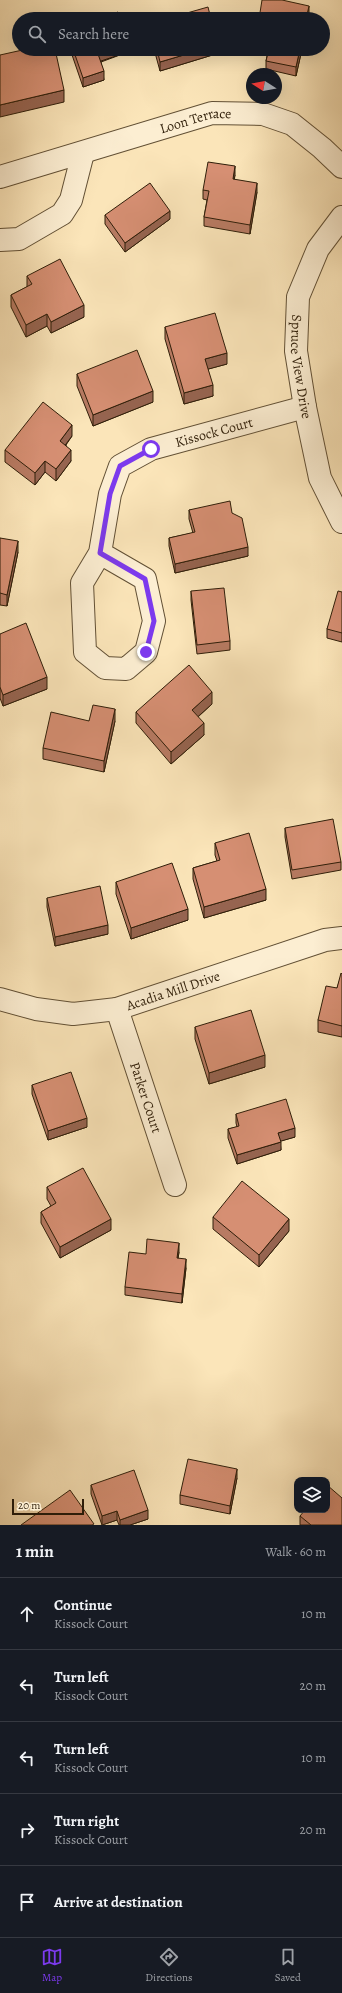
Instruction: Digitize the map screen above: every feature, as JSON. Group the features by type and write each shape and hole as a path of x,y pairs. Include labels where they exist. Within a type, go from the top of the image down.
{"street":[{"name":"Loon Terrace","path":"0,177 212,113 262,114 292,124 322,148 342,167"},
{"path":"0,240 19,239 62,214 71,200 83,153"},
{"name":"Spruce View Drive","path":"342,217 318,249 298,297 296,351 305,407 320,478 342,522"},
{"name":"Kissock Court","path":"100,553 145,579 154,621 146,652 126,669 105,668 85,652 82,584 100,553 110,494 120,466 151,449 305,407"},
{"name":"Acadia Mill Drive","path":"0,999 36,1009 73,1014 117,1009 325,940 342,938"},
{"name":"Parker Court","path":"117,1009 175,1185"}],"building":[{"path":"262,0 282,0 309,6 308,12 260,12"},
{"path":"208,7 209,12 190,12"},
{"path":"12,52 12,56 57,56 64,90 0,105 0,55"},
{"path":"75,56 99,56 104,71 83,78"},
{"path":"159,56 180,56 160,62"},
{"path":"267,56 298,56 296,67 266,61"},
{"path":"208,162 235,166 233,179 257,183 250,225 204,217 209,191 203,190"},
{"path":"150,183 170,211 125,243 105,215"},
{"path":"60,259 84,305 51,322 47,314 26,325 11,295 32,284 27,276"},
{"path":"215,313 227,353 205,359 213,385 184,393 165,327"},
{"path":"137,350 153,391 93,415 77,374"},
{"path":"43,402 72,425 60,441 71,450 56,469 45,461 35,473 5,450"},
{"path":"230,501 232,513 242,518 248,547 175,564 169,538 195,532 189,510"},
{"path":"0,538 18,541 7,595 0,593"},
{"path":"224,588 230,641 197,645 191,591"},
{"path":"338,591 342,592 342,633 327,629"},
{"path":"26,623 47,677 3,695 0,687 0,634"},
{"path":"189,665 212,692 192,710 204,723 171,752 136,712"},
{"path":"93,705 115,709 104,761 43,748 51,712 89,721"},
{"path":"333,819 341,862 292,870 285,828"},
{"path":"249,833 266,889 204,907 193,868 220,860 215,843"},
{"path":"172,863 188,909 131,928 116,882"},
{"path":"100,886 108,925 55,937 47,898"},
{"path":"341,973 342,1026 318,1020 326,986 337,988"},
{"path":"251,1010 265,1055 209,1073 195,1027"},
{"path":"71,1072 87,1118 48,1131 32,1085"},
{"path":"286,1099 295,1128 278,1133 281,1142 237,1155 228,1129 239,1126 236,1114"},
{"path":"83,1168 111,1219 60,1247 41,1212 56,1203 47,1187"},
{"path":"242,1181 289,1219 259,1255 213,1217"},
{"path":"147,1239 179,1243 177,1258 186,1259 182,1294 125,1287 129,1252 146,1254"},
{"path":"188,1459 237,1469 230,1506 180,1495"},
{"path":"134,1470 148,1510 120,1520 117,1511 102,1516 91,1485"},
{"path":"330,1488 342,1498 342,1525 311,1525 300,1516 302,1513 330,1513"},
{"path":"70,1490 94,1524 21,1525"}],"route":[{"path":"146,652 154,621 145,579 100,553 110,494 120,466 151,449"}]}
